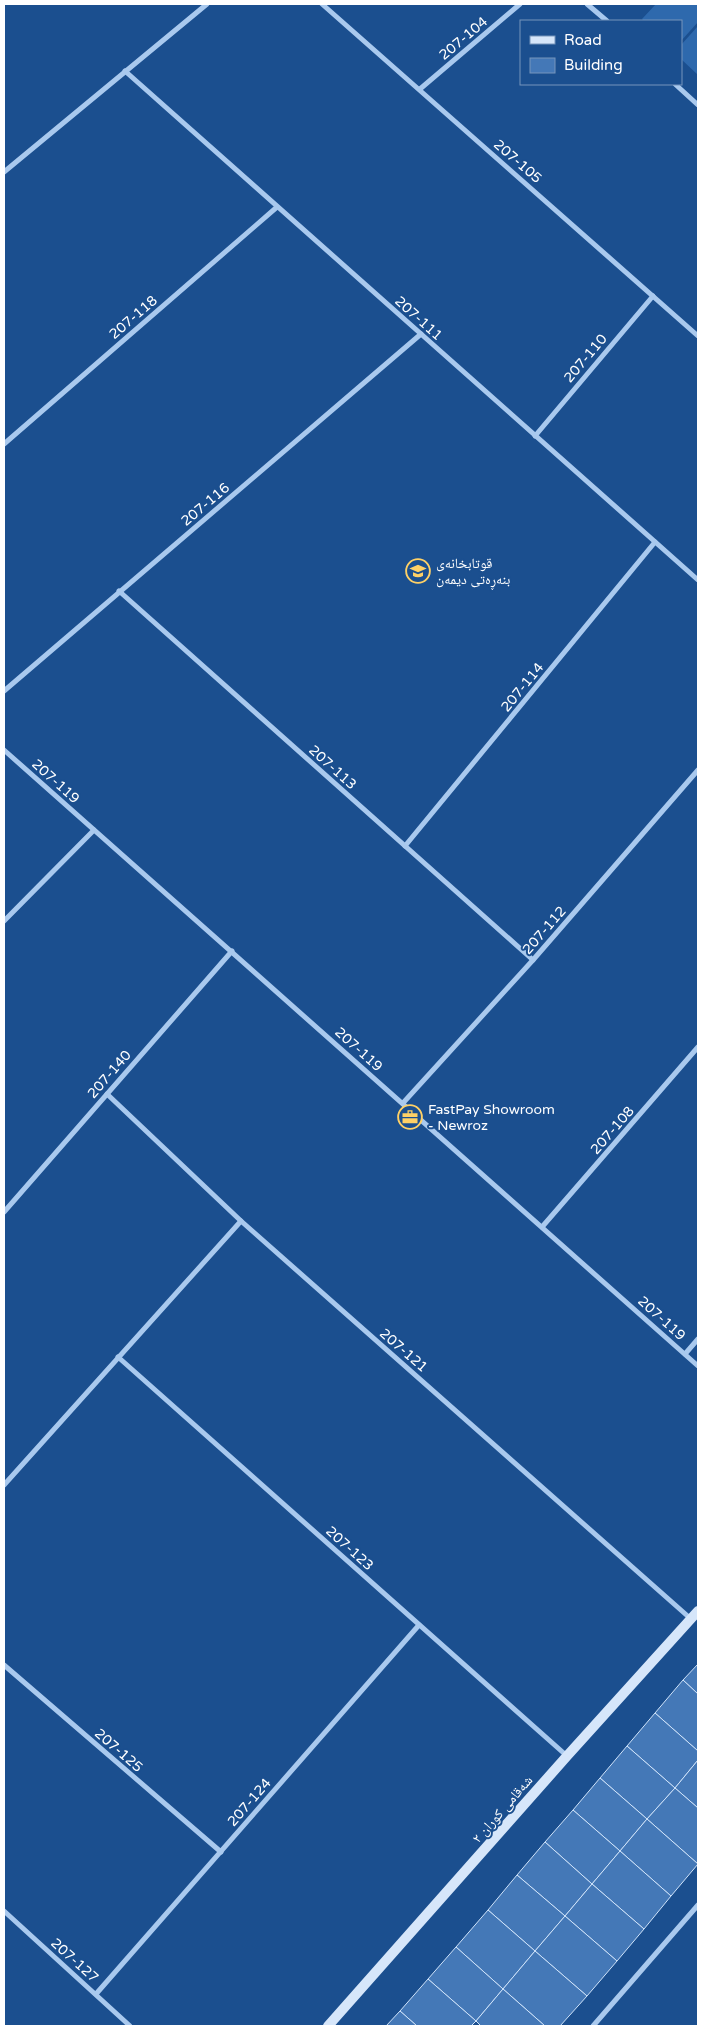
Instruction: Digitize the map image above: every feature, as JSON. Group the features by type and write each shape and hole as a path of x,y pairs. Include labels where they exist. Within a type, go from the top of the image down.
{"street":[{"path":"4,172 207,4"},
{"name":"207-105","path":"322,4 698,336"},
{"name":"207-104","path":"420,90 520,4"},
{"path":"587,4 605,20"},
{"name":"207-111","path":"126,71 276,207 698,580"},
{"path":"676,85 698,105"},
{"name":"207-118","path":"4,444 276,207"},
{"name":"207-110","path":"535,436 653,296"},
{"name":"207-116","path":"4,691 421,334"},
{"name":"207-114","path":"406,846 655,542"},
{"name":"207-113","path":"119,591 533,960"},
{"name":"207-119","path":"4,750 698,1366"},
{"name":"207-112","path":"403,1103 533,960 698,770"},
{"path":"4,920 94,830"},
{"name":"207-140","path":"4,1212 232,951"},
{"name":"207-108","path":"542,1227 698,1047"},
{"name":"207-121","path":"107,1094 241,1221 695,1615"},
{"path":"4,1484 241,1221"},
{"path":"685,1354 698,1339"},
{"name":"207-123","path":"118,1357 567,1756"},
{"name":"شەقامی کوران ٢","path":"328,2026 567,1756 695,1615"},
{"name":"207-124","path":"96,1994 419,1625"},
{"name":"207-125","path":"4,1665 220,1852"},
{"path":"593,2026 698,1905"},
{"name":"207-127","path":"4,1911 130,2026"}],"shaded area":[{"path":"656,4 698,4 698,22 682,40 682,20 642,19"},
{"path":"698,26 698,75 682,60 682,44"}],"building":[{"path":"698,1664 698,1694 683,1680"},
{"path":"683,1680 698,1694 698,1751 655,1713"},
{"path":"655,1713 698,1751 698,1760 675,1788 627,1746"},
{"path":"627,1746 675,1788 647,1819 600,1778"},
{"path":"698,1760 698,1808 675,1788"},
{"path":"600,1778 647,1819 620,1851 573,1810"},
{"path":"675,1788 698,1808 698,1864 647,1819"},
{"path":"573,1810 620,1851 592,1884 545,1842"},
{"path":"647,1819 698,1864 671,1896 620,1851"},
{"path":"545,1842 592,1884 565,1916 517,1875"},
{"path":"620,1851 671,1896 644,1929 592,1884"},
{"path":"517,1875 565,1916 535,1951 488,1910"},
{"path":"592,1884 644,1929 617,1961 565,1916"},
{"path":"488,1910 535,1951 503,1989 456,1947"},
{"path":"565,1916 617,1961 587,1996 535,1951"},
{"path":"456,1947 503,1989 476,2021 428,1979"},
{"path":"535,1951 587,1996 560,2026 545,2026 503,1989"},
{"path":"428,1979 476,2021 471,2026 417,2026 400,2011"},
{"path":"503,1989 545,2026 481,2026 476,2021"},
{"path":"400,2011 417,2026 386,2026"}],"place":[{"name":"قوتابخانەی بنەڕەتی دیمەن","path":"418,571"},
{"name":"FastPay Showroom - Newroz","path":"410,1117"}]}
